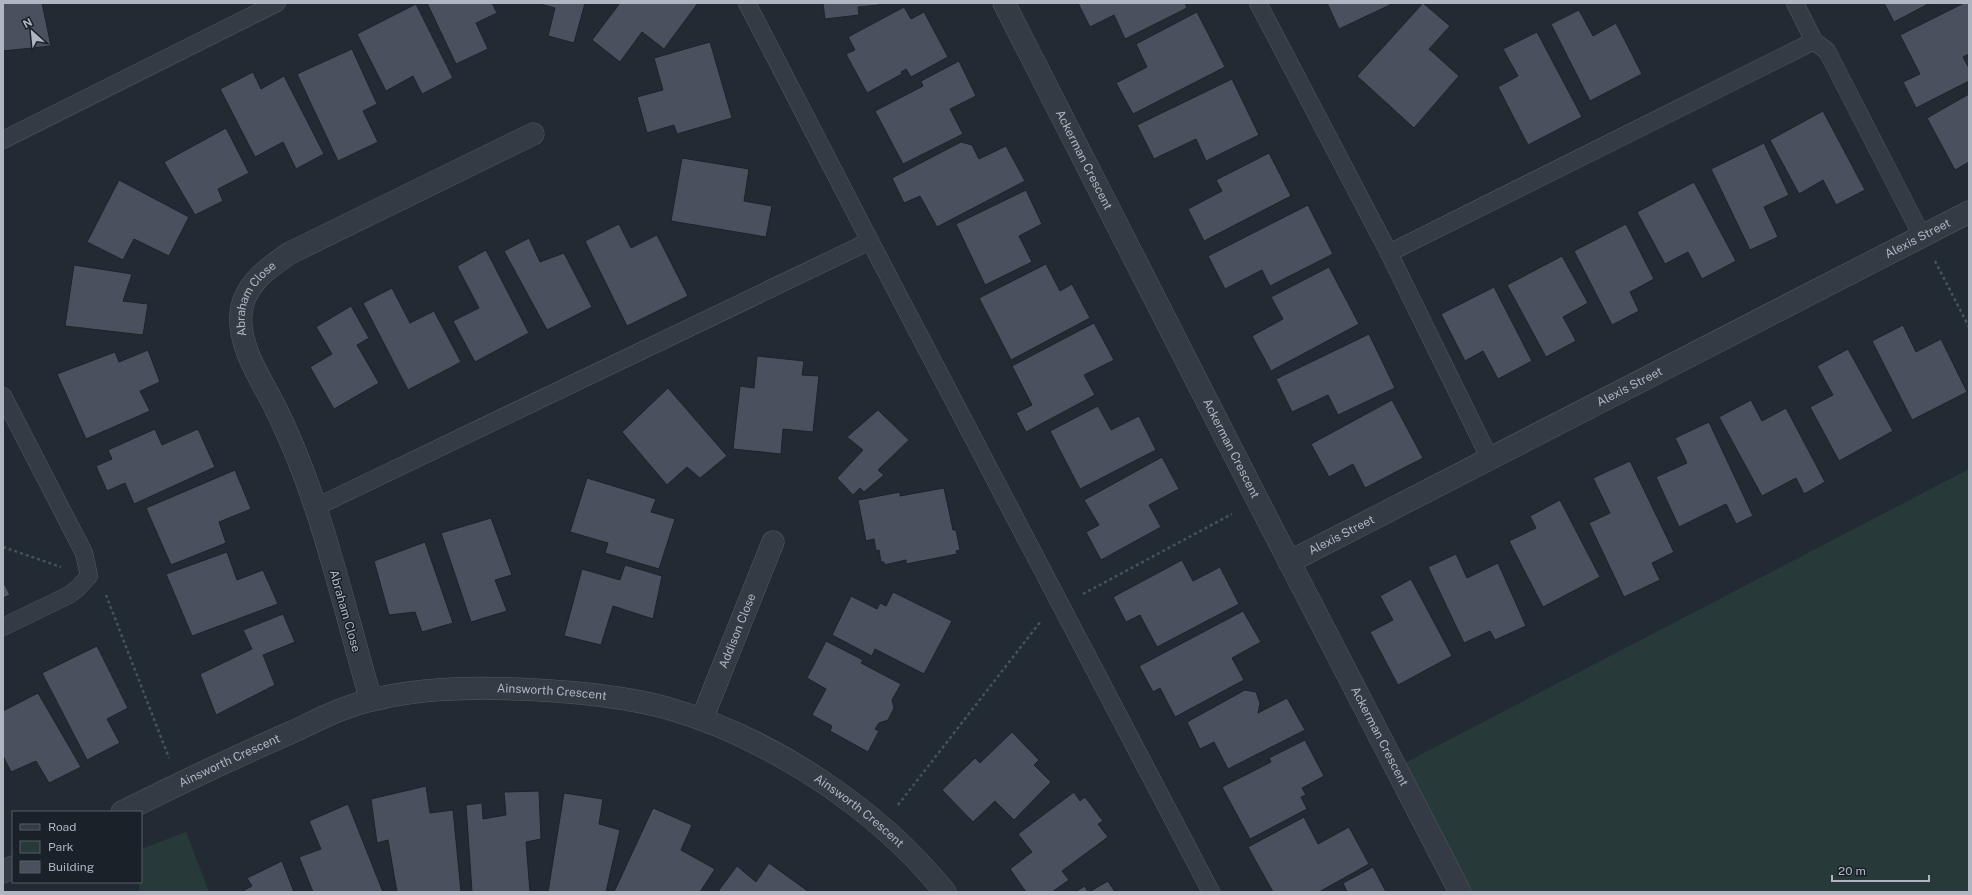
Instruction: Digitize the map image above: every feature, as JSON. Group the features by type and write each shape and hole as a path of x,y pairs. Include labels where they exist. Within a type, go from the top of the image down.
{"street":[{"name":"Ackerman Crescent","path":"1004,3 1289,562 1460,892"},
{"name":"Abraham Close","path":"371,700 316,507 287,430 242,336 240,313 248,290 263,271 290,253 533,134"},
{"name":"Alexis Street","path":"1289,562 1969,212"},
{"name":"Addison Close","path":"702,719 773,542"},
{"name":"Ainsworth Crescent","path":"124,811 329,715 371,700 412,692 458,689 553,690 630,700 665,708 702,719 753,743 818,779 850,800 881,825 945,892"},
{"path":"3,872 12,867"}],"lane":[{"path":"3,140 277,3"},
{"path":"747,3 1211,892"},
{"path":"1258,3 1389,252 1490,459"},
{"path":"1795,3 1814,41 1827,51 1922,236"},
{"path":"1389,252 1814,41"},
{"path":"316,507 870,241"},
{"path":"3,396 84,553 89,576 69,595 3,627"}],"path":[{"path":"1922,236 1969,327"},
{"path":"1079,596 1258,501"},
{"path":"3,547 89,576 104,590 179,784"},
{"path":"881,825 1043,619"}],"green space":[{"path":"1969,469 1969,892 1460,892 1395,768"},
{"path":"186,832 209,892 139,892 139,883 142,883 142,849"}],"building":[{"path":"3,3 42,3 51,46 3,51"},
{"path":"427,3 492,3 497,13 476,23 488,49 456,64"},
{"path":"537,3 585,3 574,43 548,36 555,8"},
{"path":"620,3 698,3 664,49 642,32 620,62 592,40"},
{"path":"823,3 879,3 879,5 858,7 859,15 825,19"},
{"path":"1078,3 1185,3 1187,8 1125,39 1114,15 1090,27"},
{"path":"1327,3 1394,3 1339,29"},
{"path":"1423,3 1450,26 1429,49 1459,76 1414,128 1357,76"},
{"path":"1884,3 1930,3 1894,22"},
{"path":"1964,3 1969,3 1969,54 1963,57 1969,68 1969,81 1916,108 1903,82 1920,74 1900,35"},
{"path":"416,4 453,78 422,94 413,76 386,91 357,34"},
{"path":"904,7 911,19 924,12 948,57 911,77 906,69 901,72 902,74 867,93 846,54 855,50 848,37"},
{"path":"1579,10 1593,36 1616,23 1642,74 1590,101 1551,24"},
{"path":"1197,12 1225,67 1133,114 1116,83 1147,67 1136,44"},
{"path":"1537,32 1582,117 1528,145 1498,87 1518,76 1503,49"},
{"path":"710,42 732,118 677,134 674,125 647,133 637,97 663,90 654,58"},
{"path":"352,49 377,104 363,111 378,142 338,161 297,74"},
{"path":"959,61 976,96 950,109 963,134 903,164 875,111 923,86 921,81"},
{"path":"253,72 261,89 284,76 324,154 296,169 283,142 255,157 220,89"},
{"path":"1232,79 1259,135 1206,161 1196,139 1154,159 1137,125"},
{"path":"1969,94 1969,162 1955,170 1927,118"},
{"path":"1823,111 1865,190 1836,205 1823,180 1799,194 1770,140"},
{"path":"226,128 249,173 218,189 223,201 195,215 164,162"},
{"path":"961,142 972,145 979,159 1006,146 1025,181 937,227 920,196 904,203 892,178"},
{"path":"1764,143 1789,195 1764,207 1778,237 1750,250 1711,169"},
{"path":"1269,153 1291,196 1204,241 1188,209 1222,191 1216,180"},
{"path":"682,158 749,169 744,201 772,206 766,237 671,221"},
{"path":"119,180 189,217 169,256 134,239 123,260 87,242"},
{"path":"1694,182 1736,261 1702,279 1688,252 1665,264 1637,212"},
{"path":"1026,190 1042,224 1019,236 1032,262 985,285 956,224"},
{"path":"1308,205 1333,254 1270,286 1262,270 1225,289 1208,256"},
{"path":"619,224 631,248 657,235 688,296 627,326 585,241"},
{"path":"1626,224 1654,279 1630,292 1639,311 1612,325 1574,251"},
{"path":"529,238 540,262 564,253 592,307 547,330 504,251"},
{"path":"486,250 529,333 475,362 453,321 479,308 457,266"},
{"path":"1562,256 1588,303 1563,317 1576,341 1546,357 1507,285"},
{"path":"1046,264 1060,291 1072,284 1090,318 1011,360 979,298"},
{"path":"74,265 132,274 123,301 148,304 143,335 65,326"},
{"path":"1329,267 1359,324 1271,371 1252,336 1283,319 1271,297"},
{"path":"1494,287 1532,361 1498,379 1483,351 1465,361 1441,314"},
{"path":"392,288 410,323 434,311 461,362 408,390 363,303"},
{"path":"351,306 369,338 357,345 379,383 334,409 310,367 332,354 316,327"},
{"path":"1094,323 1114,360 1084,375 1095,395 1026,432 1016,413 1032,405 1012,366"},
{"path":"1903,325 1916,352 1941,339 1967,392 1912,420 1872,341"},
{"path":"1369,334 1395,388 1338,415 1328,395 1292,412 1276,379"},
{"path":"1848,349 1893,431 1839,461 1810,407 1833,395 1817,366"},
{"path":"148,350 160,382 140,391 150,411 86,439 57,374 115,352 119,362"},
{"path":"757,356 804,361 802,375 819,376 813,432 783,429 781,454 733,449 740,386 754,388"},
{"path":"668,388 727,456 700,478 687,467 667,485 622,432"},
{"path":"1392,400 1423,458 1365,488 1353,464 1329,477 1311,444"},
{"path":"1751,400 1762,421 1786,408 1825,482 1804,494 1796,478 1762,496 1719,417"},
{"path":"1098,406 1111,430 1139,416 1156,450 1080,489 1050,431"},
{"path":"878,410 909,440 878,470 884,475 864,492 860,488 853,495 837,478 863,450 847,437"},
{"path":"1709,422 1753,516 1736,524 1726,504 1679,527 1656,477 1687,463 1675,438"},
{"path":"155,429 162,445 198,429 215,467 134,504 125,483 107,491 96,466 112,459 108,450"},
{"path":"1162,457 1179,489 1149,505 1161,527 1101,560 1086,532 1099,525 1084,500"},
{"path":"1630,461 1674,552 1652,563 1660,580 1624,597 1589,523 1610,513 1593,478"},
{"path":"235,470 251,509 219,522 226,543 171,565 146,508"},
{"path":"587,478 656,499 651,512 675,519 659,569 605,553 608,543 570,532"},
{"path":"944,488 953,530 956,530 960,550 956,551 957,554 906,564 906,560 884,565 884,562 881,562 879,550 876,551 874,539 866,541 858,500 900,492 900,496"},
{"path":"1560,500 1600,577 1543,607 1509,541 1536,528 1530,516"},
{"path":"491,518 512,575 495,580 507,611 471,622 441,533"},
{"path":"425,542 453,623 422,632 415,612 389,615 374,561"},
{"path":"227,552 237,580 263,570 278,604 192,636 166,574"},
{"path":"1456,554 1467,578 1498,563 1526,626 1495,640 1490,631 1464,643 1428,567"},
{"path":"1182,560 1193,581 1220,567 1239,604 1157,647 1140,615 1126,622 1113,597"},
{"path":"625,565 662,576 653,619 613,606 601,645 564,636 582,569 620,580"},
{"path":"1411,579 1452,656 1398,685 1370,632 1393,620 1380,596"},
{"path":"3,581 10,595 3,598"},
{"path":"893,592 952,621 924,674 875,649 872,656 832,635 851,596 877,609 880,603 886,606"},
{"path":"1243,611 1261,642 1232,658 1244,680 1175,717 1160,688 1153,692 1139,666"},
{"path":"283,614 295,642 263,655 275,685 216,715 200,674 252,649 243,630"},
{"path":"826,641 863,660 861,663 901,684 892,700 894,708 888,720 879,723 875,729 879,731 868,752 830,731 832,726 812,715 826,689 807,678"},
{"path":"97,646 128,708 107,719 120,743 87,760 42,673"},
{"path":"1245,690 1256,692 1260,703 1258,713 1287,698 1305,730 1228,769 1214,742 1200,749 1187,722"},
{"path":"38,693 81,767 49,783 36,761 11,772 3,756 3,711"},
{"path":"1012,732 1039,760 1034,765 1051,782 1014,820 995,801 973,822 942,790 975,758 980,763"},
{"path":"1305,740 1324,776 1302,788 1306,795 1301,797 1307,809 1250,839 1222,787 1271,762 1269,758"},
{"path":"426,786 430,813 453,810 461,892 397,892 388,840 377,843 371,799"},
{"path":"539,791 541,839 526,842 530,892 472,892 466,805 482,803 483,819 506,815 504,792"},
{"path":"1074,792 1080,801 1085,797 1103,821 1098,824 1108,837 1062,871 1069,880 1052,892 1026,892 1010,869 1032,852 1018,834"},
{"path":"564,793 603,799 599,824 620,830 606,892 548,892"},
{"path":"348,804 383,892 313,892 299,857 321,849 309,821"},
{"path":"653,808 692,825 681,850 715,869 700,892 614,892"},
{"path":"1304,817 1318,844 1349,827 1369,864 1319,892 1273,892 1248,847"},
{"path":"282,861 294,892 241,892 252,886 247,878"},
{"path":"769,863 809,892 721,892 719,890 737,866 756,882"},
{"path":"1373,867 1386,892 1347,892 1343,883"},
{"path":"1108,881 1115,892 1089,892"},
{"path":"1085,886 1088,892 1075,892"}]}
